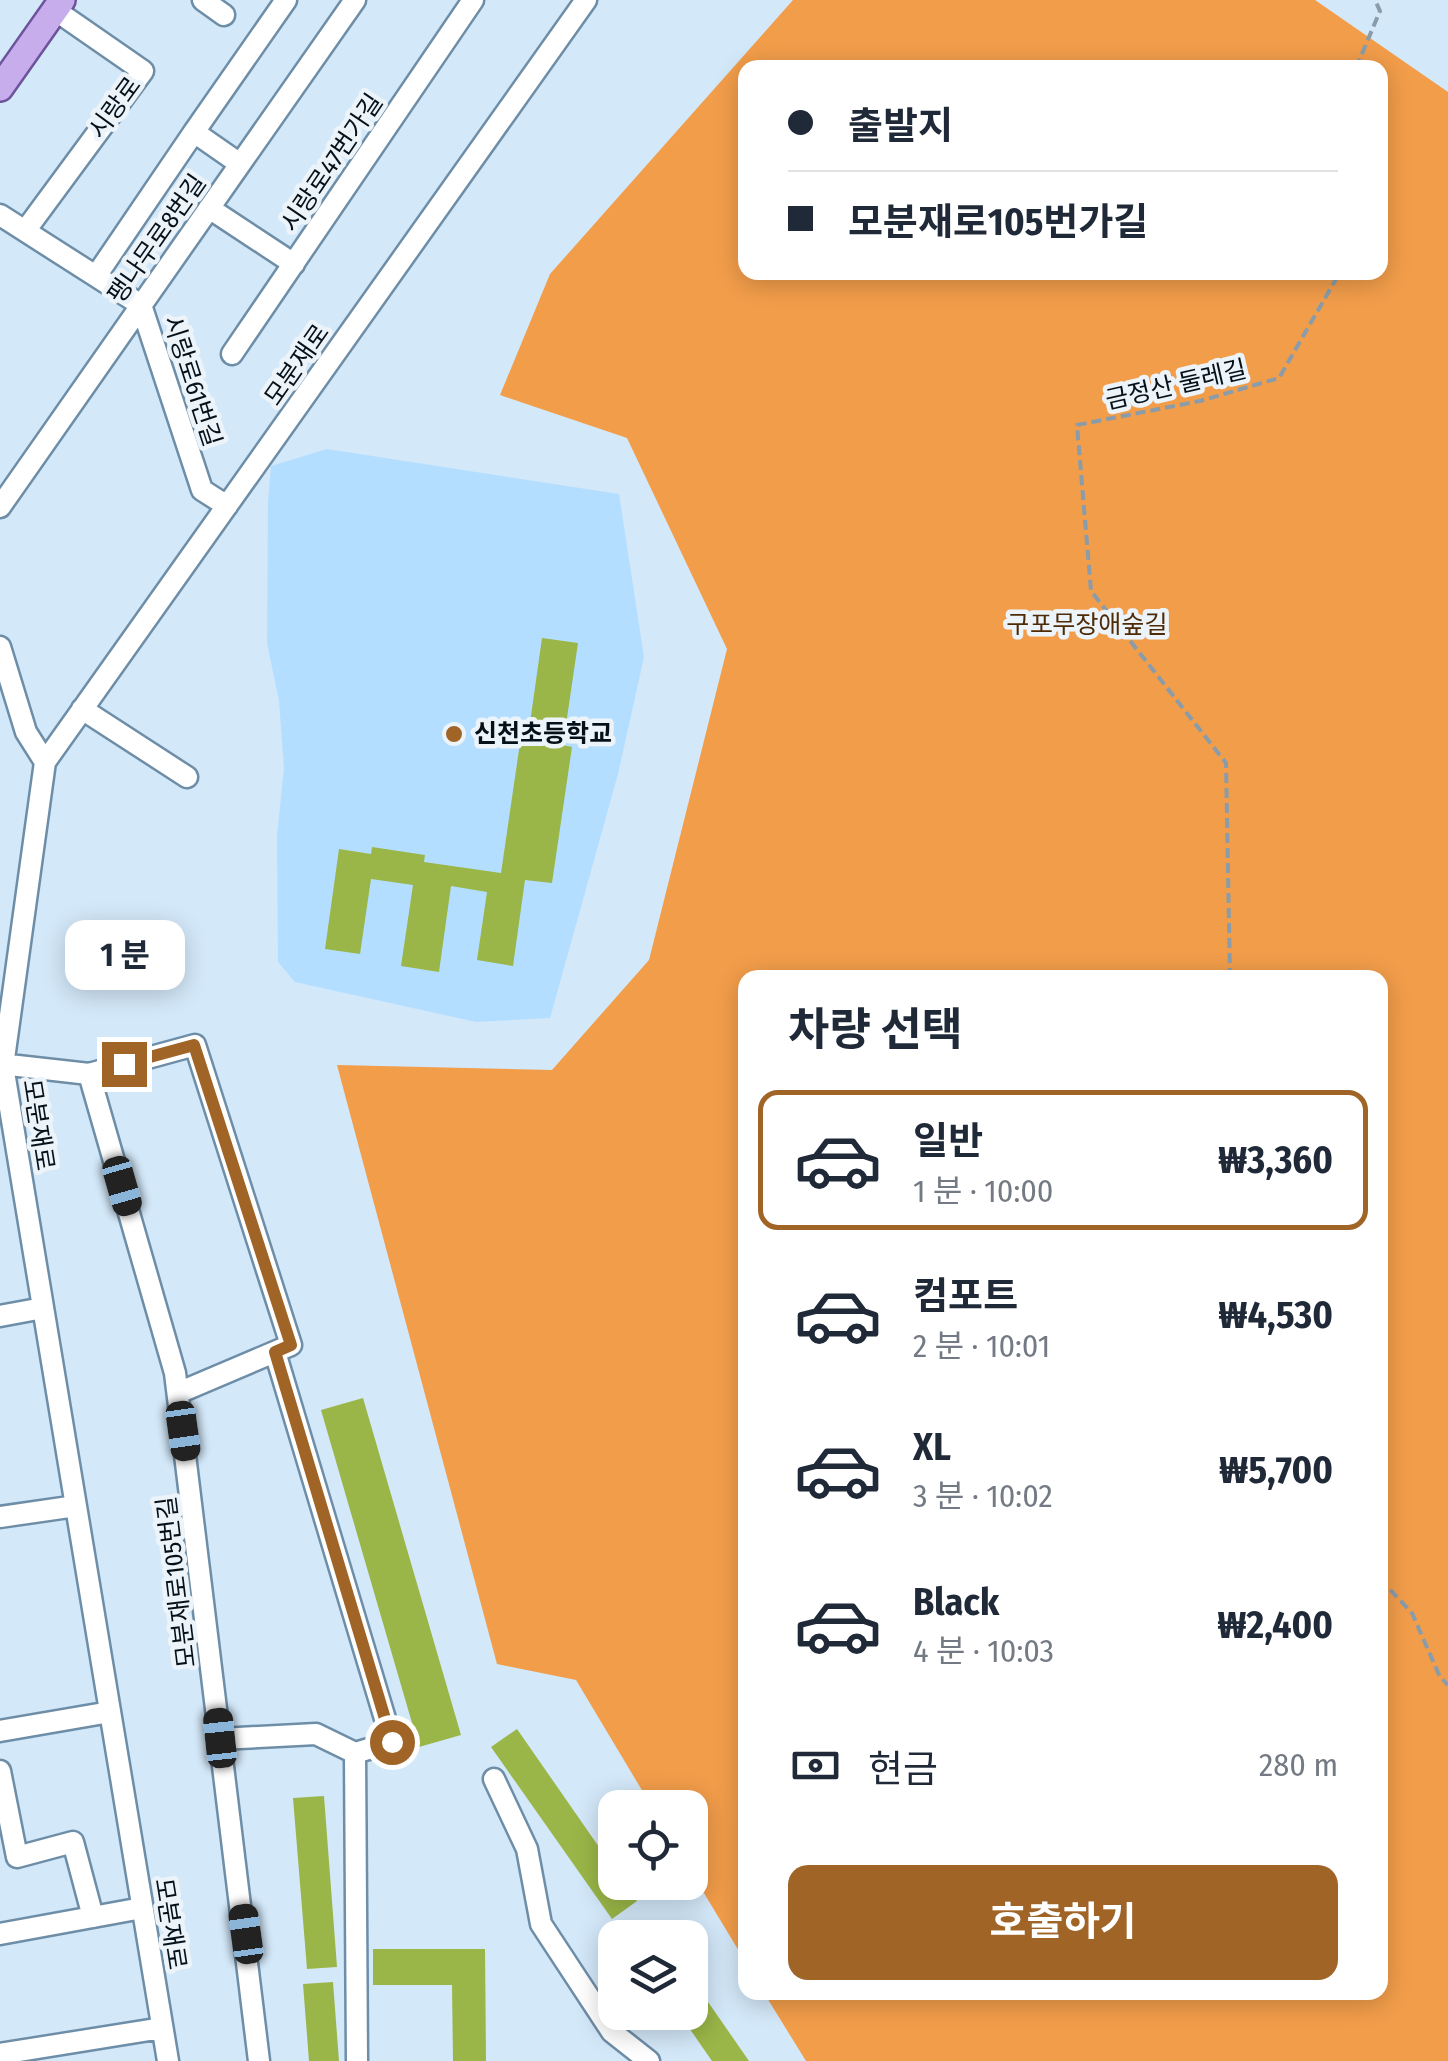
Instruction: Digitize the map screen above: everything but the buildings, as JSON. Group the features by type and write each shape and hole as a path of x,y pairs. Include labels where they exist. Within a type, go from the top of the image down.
{"main road":[{"name":"시랑로","path":"0,88 59,5"}],"street":[{"path":"203,0 224,15"},
{"path":"96,276 286,0"},
{"name":"팽나무로8번길","path":"0,507 355,0"},
{"name":"시랑로47번가길","path":"232,354 472,0"},
{"name":"모분재로","path":"168,2061 43,1308 6,1116 2,1065 45,762 586,0"},
{"name":"시랑로","path":"25,231 143,72 59,5"},
{"path":"194,132 240,164"},
{"path":"209,208 294,264"},
{"name":"시랑로61번길","path":"0,215 141,305 202,490 227,506"},
{"path":"0,647 26,732 45,762"},
{"path":"82,709 187,777"},
{"path":"2,1065 89,1074 194,1045 291,1345 178,1393"},
{"name":"모분재로105번길","path":"89,1074 178,1393 259,2061"},
{"path":"0,1316 43,1308"},
{"path":"220,1738 316,1734 354,1753 392,1742 275,1352"},
{"path":"0,1518 76,1506"},
{"path":"0,1731 110,1712"},
{"path":"354,1753 357,2061"},
{"path":"0,1771 17,1857 73,1842 93,1917"},
{"path":"494,1779 527,1849 541,1924 612,2032 649,2061"},
{"path":"0,1934 142,1908"},
{"path":"0,2054 162,2028"}],"path":[{"path":"1359,60 1380,11 1374,0"},
{"name":"금정산 둘레길","path":"1230,970 1226,763 1091,592 1077,425 1200,401 1280,378 1335,280"},
{"path":"1388,1588 1412,1612 1440,1677 1448,1685"}],"shaded area":[{"name":"신천초등학교","path":"327,449 619,494 644,657 618,774 550,1018 476,1022 295,982 278,962 277,836 284,768 279,701 267,643 271,466"}],"green space":[{"name":"구포무장애숲길","path":"793,0 1315,0 1448,92 1448,2061 806,2061 768,2000 1388,2000 1388,970 738,970 738,1949 708,1900 708,1790 642,1790 576,1680 497,1664 337,1065 552,1070 649,960 727,649 627,438 500,395 550,274 738,62 738,280 1388,280 1388,60 740,60"}],"place":[{"name":"신천초등학교","path":"454,734"}],"route":[{"path":"124,1064 194,1045 291,1345 275,1352 392,1742"}]}
